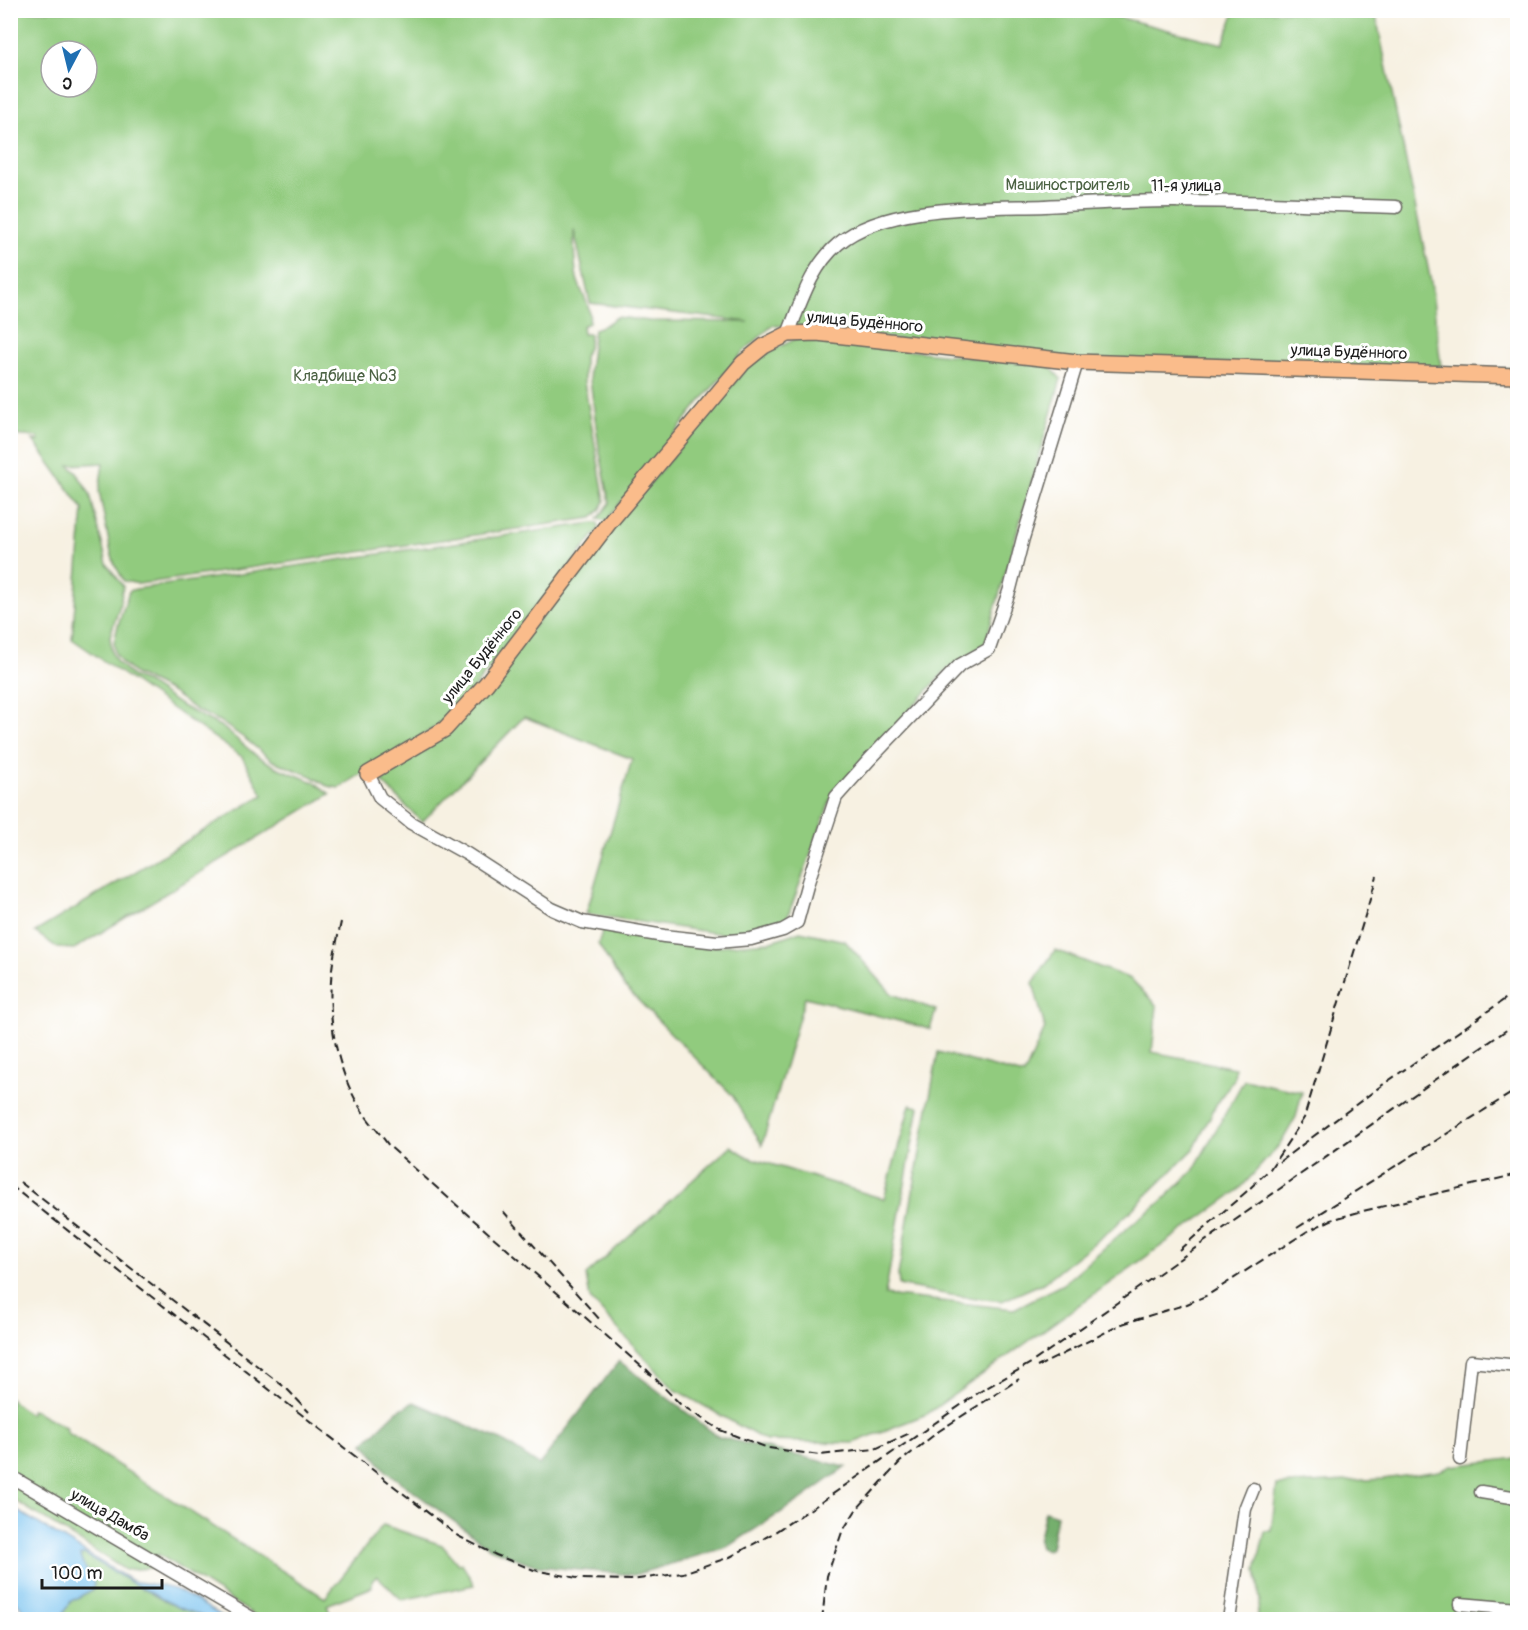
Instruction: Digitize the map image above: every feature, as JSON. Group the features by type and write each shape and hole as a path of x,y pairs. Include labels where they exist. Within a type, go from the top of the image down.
{"main road":[{"name":"улица Будённого","path":"368,774 445,729 486,684 608,524 743,363 764,346 788,334 817,333 1077,362 1518,376"}],"street":[{"name":"11-я улица","path":"788,334 806,288 820,263 839,243 867,225 903,216 949,210 1172,201 1396,207"},
{"path":"368,774 380,798 411,822 467,854 552,909 582,922 663,936 717,942 751,939 783,930 797,922 836,797 960,665 989,649 1010,589 1023,538 1077,362"},
{"path":"1460,1459 1471,1361 1518,1366"},
{"name":"улица Дамба","path":"10,1476 255,1620"},
{"path":"1229,1620 1245,1509 1253,1489"},
{"path":"1481,1492 1518,1498"},
{"path":"1460,1604 1518,1610"}],"green space":[{"name":"Машиностроитель","path":"1091,10 1223,44 1235,11 1375,11 1431,282 1441,367 1080,361 773,325 742,353 699,403 606,521 598,519 610,503 599,448 589,372 594,329 617,317 650,321 749,322 590,303 574,230 577,278 588,305 590,317 589,323 582,326 583,334 590,334 589,345 584,357 584,382 605,501 592,518 139,584 124,581 111,553 99,491 103,463 69,465 90,494 107,564 123,586 120,605 110,636 112,653 117,662 132,676 222,727 257,756 276,767 314,782 330,794 74,949 58,948 35,932 263,795 242,757 72,639 83,509 33,440 39,441 37,437 11,435 10,11"},
{"path":"797,338 1049,366 1061,379 985,644 946,670 832,796 785,924 742,937 586,914 632,759 524,717 422,822 381,781 448,733 620,519 752,361"},
{"path":"598,523 599,529 465,699 442,723 339,788 327,786 311,776 273,761 219,721 196,710 171,692 135,674 122,663 115,653 114,642 129,591 136,589"},
{"path":"603,929 704,947 769,942 800,931 845,941 892,994 936,1010 930,1029 805,997 762,1145 732,1095 624,986 598,944"},
{"path":"1055,950 1131,979 1157,1006 1152,1052 1235,1068 1234,1079 1218,1101 1194,1149 1112,1229 1043,1283 1002,1301 950,1295 899,1285 898,1275 938,1052 1024,1075 1045,1028 1033,983"},
{"path":"1244,1080 1302,1092 1296,1117 1281,1143 1239,1190 927,1414 853,1443 766,1441 674,1389 590,1299 586,1275 731,1146 748,1157 884,1199 910,1105 919,1107 885,1295 1014,1309 1063,1284 1127,1228 1161,1202 1193,1171"},
{"path":"619,1361 719,1437 846,1467 799,1501 727,1547 634,1575 537,1566 490,1548 387,1472 364,1443 397,1411 414,1402 503,1441 539,1465"},
{"path":"10,1399 29,1414 32,1409 67,1428 66,1432 325,1598 383,1525 442,1545 458,1564 462,1563 474,1585 402,1600 377,1576 372,1581 372,1587 327,1605 332,1619 262,1620 158,1554 150,1568 125,1570 11,1498"},
{"path":"1517,1458 1517,1619 1256,1620 1260,1600 1256,1570 1265,1531 1271,1531 1277,1485 1383,1479 1439,1471 1451,1466"},
{"path":"1045,1511 1057,1515 1051,1548 1048,1550 1040,1548 1038,1541"},
{"path":"84,1554 159,1598 179,1608 212,1619 66,1619 64,1612 71,1601 92,1590 81,1560 80,1555"}],"water":[{"path":"10,1506 132,1581 174,1589 226,1619 212,1619 179,1608 84,1554 80,1555 81,1560 94,1583 92,1590 71,1601 64,1612 66,1619 31,1619 11,1595"}],"railway":[{"path":"1179,1250 1270,1169 1304,1118 1377,876"},
{"path":"341,922 331,981 331,1014 336,1047 346,1080 364,1114 389,1146 650,1374"},
{"path":"1279,1162 1381,1086 1518,990"},
{"path":"10,1185 458,1536 496,1555 534,1570 582,1579 631,1580 683,1573 730,1557 770,1535 981,1391 1031,1363 1518,1022"},
{"path":"1297,1228 1518,1089"},
{"path":"1037,1367 1122,1324 1187,1304 1208,1295 1306,1232 1331,1220 1518,1174"},
{"path":"20,1182 287,1389 309,1412"},
{"path":"503,1211 601,1321"},
{"path":"646,1369 680,1404 720,1430 768,1448 819,1455 875,1449 912,1432"},
{"path":"822,1620 827,1576 842,1532 856,1510 900,1462 939,1431 1019,1379"}],"park label":[{"name":"Кладбище №3","path":"345,376"}]}
